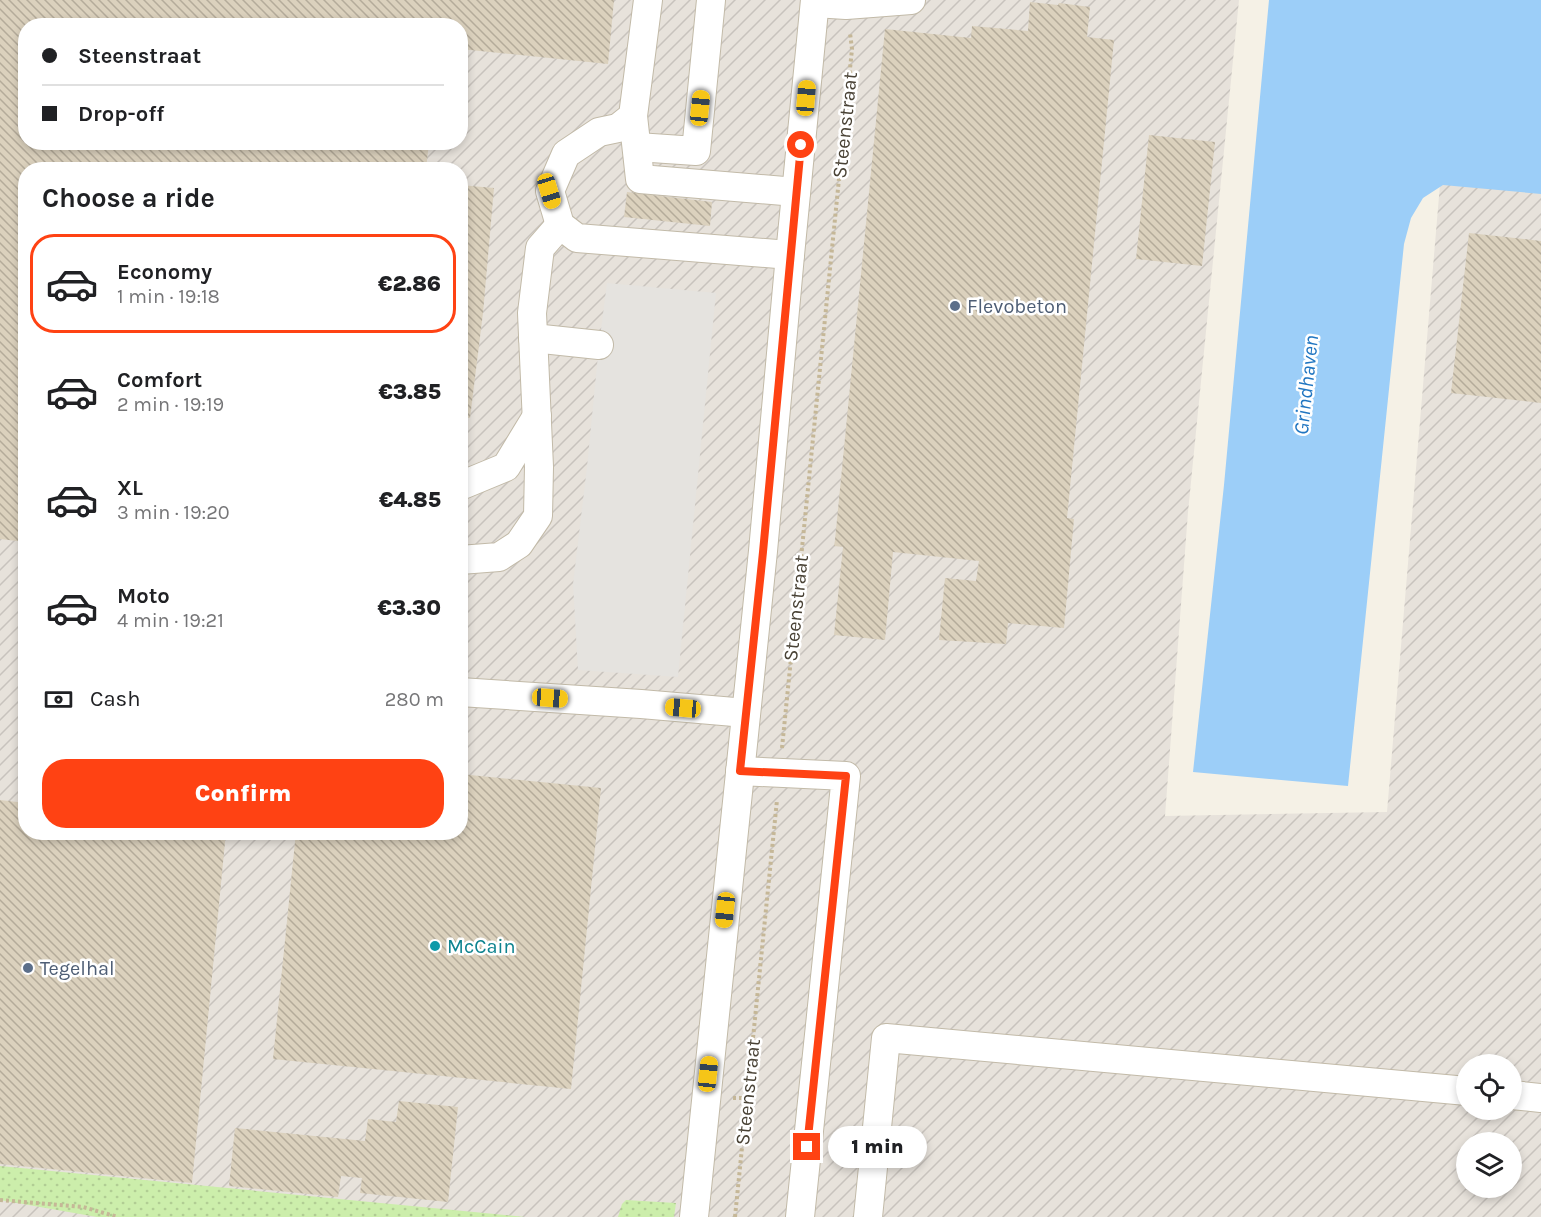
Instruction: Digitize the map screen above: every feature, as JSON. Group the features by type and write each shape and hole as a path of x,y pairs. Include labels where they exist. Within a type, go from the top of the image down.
{"street":[{"path":"648,0 633,116 640,179 796,192"},
{"path":"637,147 696,151 711,0"},
{"path":"815,2 846,5 911,0"},
{"name":"Steenstraat","path":"694,1217 815,2"},
{"path":"633,116 618,128 599,132 566,154 549,191 560,225 577,238 790,255"},
{"path":"468,559 499,557 519,544 538,516 539,467 532,313 540,248 560,225"},
{"path":"533,339 599,345"},
{"path":"468,483 506,466 537,416"},
{"path":"468,693 746,713"},
{"path":"740,771 846,776 800,1217"},
{"path":"868,1217 886,1038 1456,1090"},
{"path":"1522,1096 1541,1098"}],"path":[{"name":"Steenstraat","path":"735,1217 852,49 846,5"},
{"path":"727,1098 747,1098"},
{"path":"0,1200 83,1207 118,1217"}],"shaded area":[{"path":"0,0 1239,0 1188,512 1165,816 1387,812 1443,149 1541,163 1541,1217 0,1217"},
{"path":"607,283 716,293 678,677 578,670 573,584"}],"green space":[{"path":"0,1166 525,1217 97,1217 0,1200"},
{"path":"626,1200 676,1203 674,1217 618,1217 622,1204"}],"water":[{"name":"Grindhaven","path":"1269,0 1541,0 1541,194 1443,185 1423,198 1411,218 1404,244 1348,786 1193,772 1224,485"}],"building":[{"path":"0,0 614,0 608,64 468,50 468,18 18,18 18,150 428,150 427,162 18,162 18,541 0,539"},
{"path":"1030,2 1090,7 1087,37 1114,40 1067,518 1074,519 1064,628 1008,623 1006,644 939,640 945,578 976,581 979,561 893,552 885,640 834,635 843,547 834,546 885,29 971,38 972,26 1028,31"},
{"path":"1149,135 1215,142 1202,266 1136,259"},
{"path":"468,186 494,188 483,313 470,418 468,418"},
{"path":"627,192 712,202 710,226 624,217"},
{"path":"1469,233 1541,241 1541,403 1451,393"},
{"name":"McCain","path":"468,775 601,788 571,1089 273,1059 295,840 468,840"},
{"path":"0,800 18,802 18,840 225,840 192,1183 0,1164"},
{"path":"399,1101 458,1107 448,1202 360,1193 362,1178 341,1176 338,1197 229,1186 235,1128 365,1141 368,1119 396,1122"}],"place":[{"name":"Flevobeton","path":"955,306"},
{"name":"McCain","path":"435,946"},
{"name":"Tegelhal","path":"28,968"}],"route":[{"path":"801,145 740,771 846,776 807,1147"}]}
